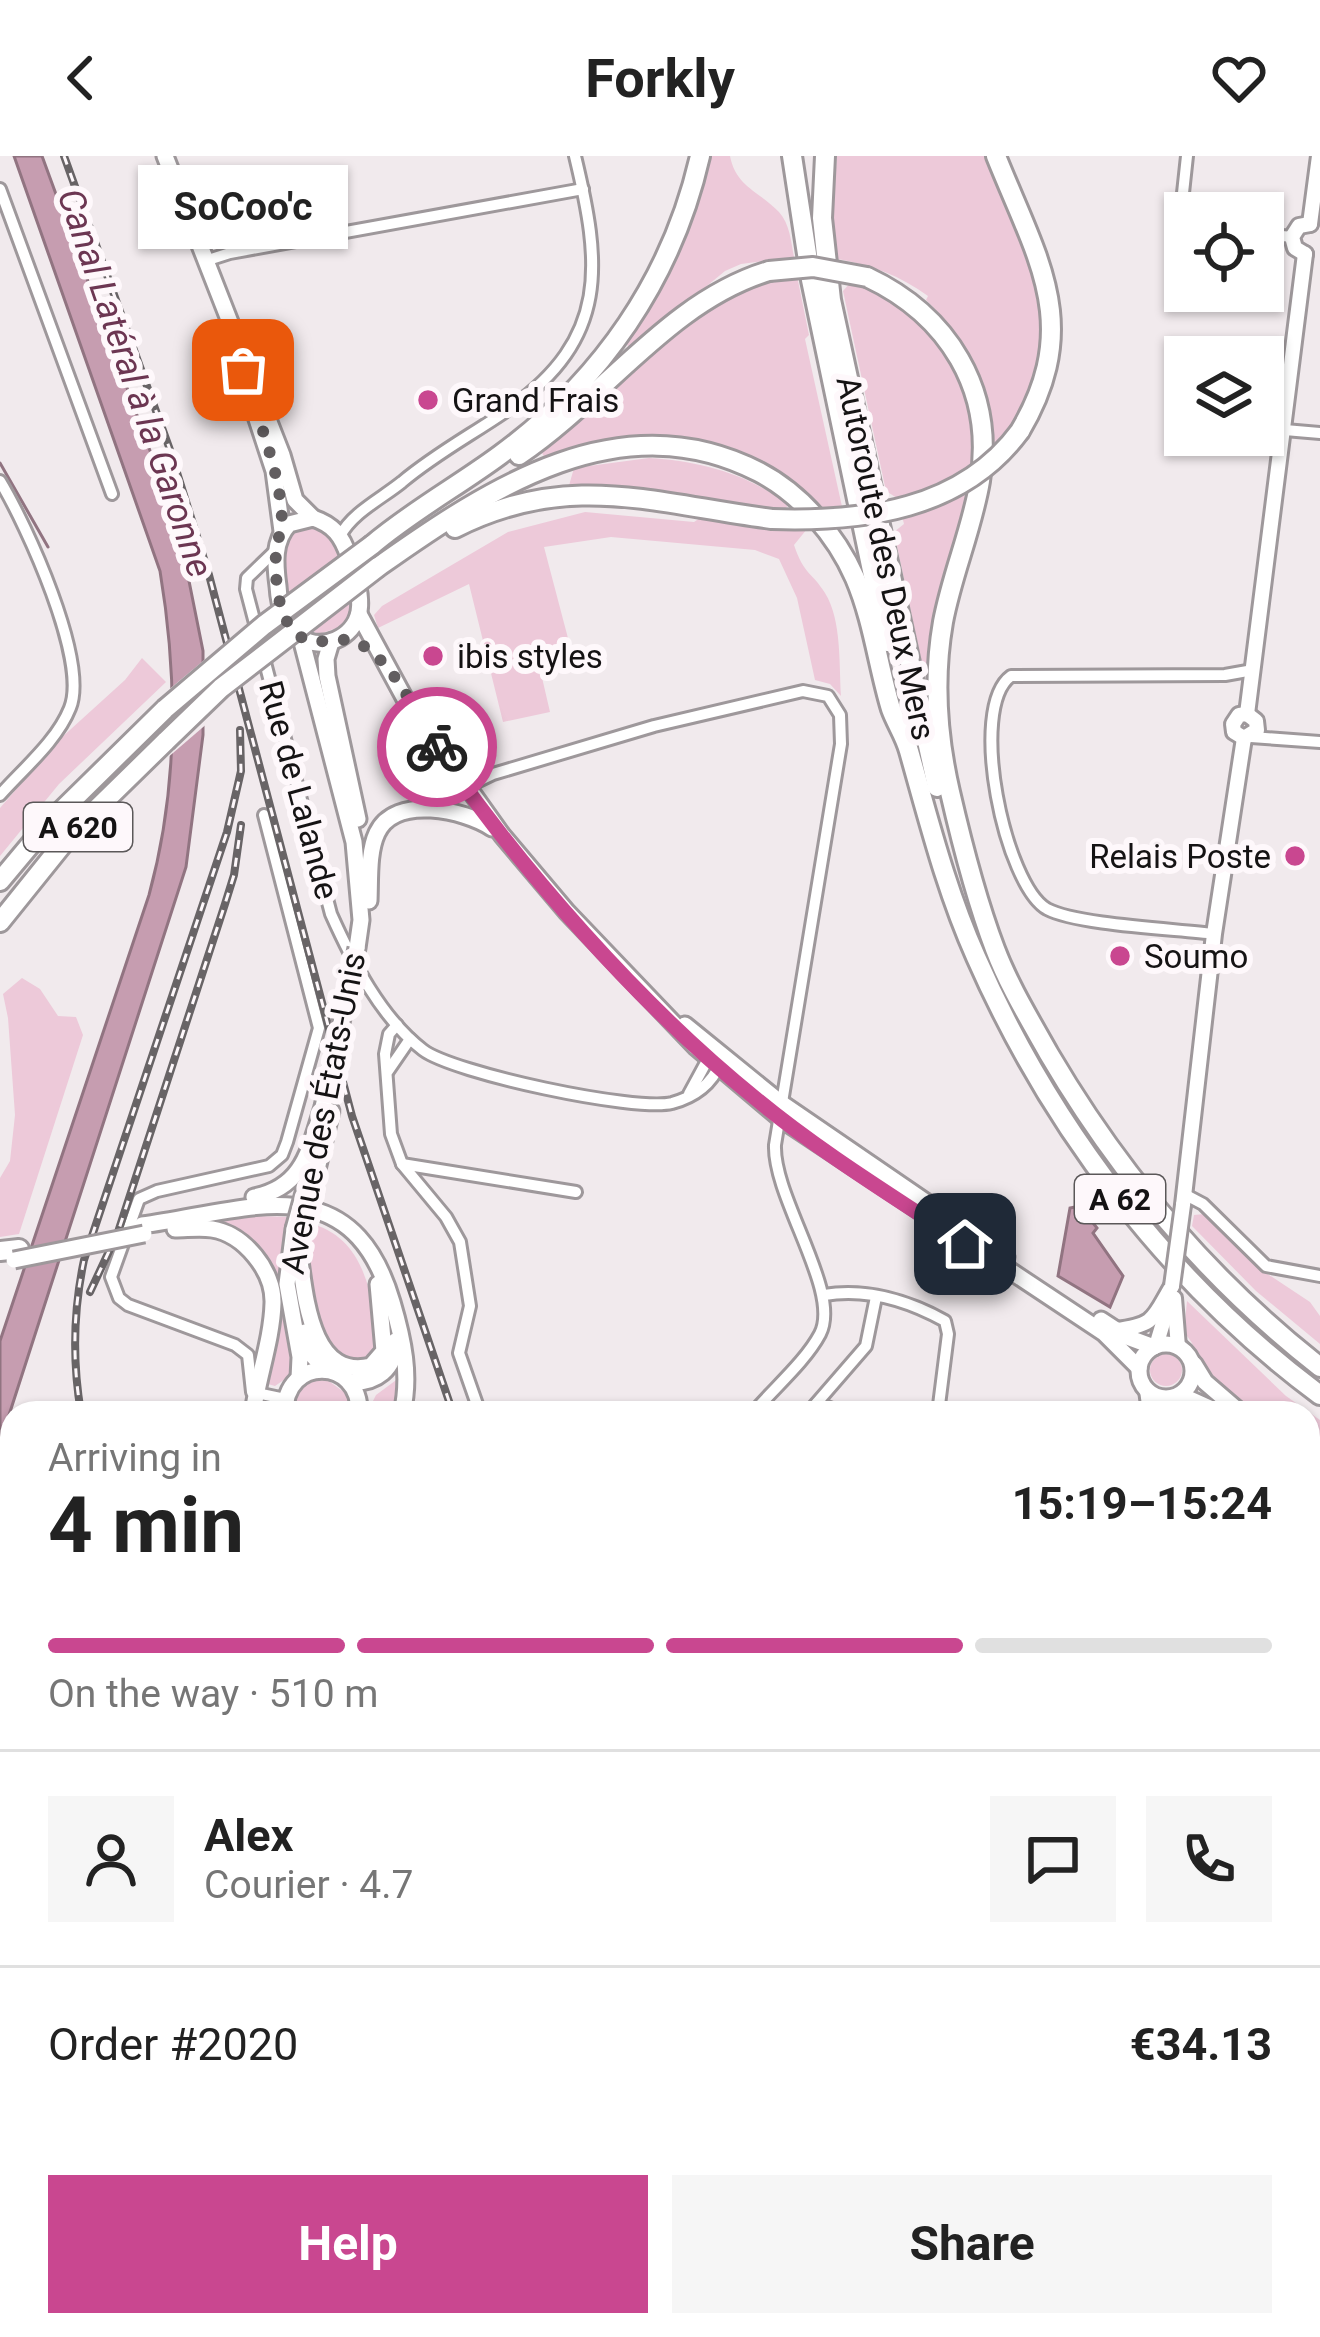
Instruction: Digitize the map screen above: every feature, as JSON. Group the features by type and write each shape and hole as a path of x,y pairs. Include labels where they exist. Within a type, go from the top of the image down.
{"highway":[{"path":"372,545 522,438 593,369 625,329 666,260 700,156"},
{"name":"Autoroute des Deux Mers","path":"792,156 811,280 908,746"},
{"name":"Autoroute des Deux Mers","path":"825,156 822,218 831,300 906,656 950,834 995,950"},
{"path":"380,566 491,513 569,495 640,496 772,519 837,519 920,503 972,478 1020,431 1045,381 1053,336 1053,310 1040,258 996,156"},
{"path":"784,207 827,356"},
{"path":"372,545 559,427 713,295 769,272 813,267 867,277 908,298 950,341 968,374 981,421 981,477 943,623 937,706 950,794 995,950"},
{"path":"380,566 510,484 582,454 654,444 730,458 767,476 802,503 846,559 861,592 892,712 908,746"},
{"name":"A 620","path":"0,881 57,815 165,709 264,625 372,545"},
{"name":"A 620","path":"0,922 70,835 221,688 380,566"},
{"name":"A 62","path":"908,746 958,916 1041,1086 1092,1162 1177,1264 1228,1317 1320,1395"},
{"name":"A 62","path":"995,950 1023,1008 1110,1151 1193,1251 1320,1367"}],"main road":[{"path":"165,156 296,500 340,536 357,583 359,614 386,666 502,835 632,981 739,1085 1115,1330 1155,1347 1178,1347"},
{"path":"1139,1368 1144,1355 1155,1347 1172,1286 1214,934 1248,738 1257,730 1252,717 1252,670 1313,252 1295,248 1292,237 1298,226 1315,226 1319,156"},
{"path":"232,334 274,471 282,531 276,550 282,610 301,638 360,644 386,666"},
{"path":"282,531 296,520 318,520"},
{"path":"336,640 359,614"},
{"name":"Avenue des États-Unis","path":"301,638 354,842 360,950"},
{"name":"Avenue des États-Unis","path":"299,1378 287,1284 328,1108 368,901 364,849 327,676 326,659 336,640"},
{"path":"1248,738 1234,732 1233,724 1236,717 1252,717"},
{"path":"447,810 463,797 466,787"},
{"path":"368,901 373,848 382,825 407,812 447,810 480,820 502,835"},
{"path":"716,1061 1104,1334 1139,1368 1146,1390 1192,1401"},
{"path":"149,1230 279,1191 297,1174 328,1108"},
{"path":"149,1230 263,1203 299,1206 332,1217 363,1244 391,1300 405,1360 403,1401"},
{"path":"6,1255 259,1210 300,1213 344,1235 377,1284 391,1322 394,1356 369,1382 349,1382 326,1370 299,1378 288,1401"},
{"path":"149,1230 224,1232 261,1265 273,1302 255,1401"},
{"name":"Avenue des États-Unis","path":"298,1230 297,1291 303,1326 311,1354 326,1370"},
{"name":"Avenue des États-Unis","path":"299,1254 317,1341 327,1353 353,1368 370,1366 384,1351 377,1284"},
{"path":"1115,1330 1152,1321 1172,1286"},
{"path":"1172,1286 1178,1347 1227,1401"},
{"path":"367,1401 396,1376 405,1360"},
{"path":"1180,1396 1192,1379 1191,1360"},
{"path":"349,1382 356,1401"}],"street":[{"path":"340,536 346,524 365,509 528,395 564,359 588,313 594,286 594,243 575,156"},
{"path":"1183,192 1187,156"},
{"path":"0,189 112,494"},
{"path":"205,261 583,189"},
{"path":"1284,236 1292,237"},
{"path":"1285,430 1320,433"},
{"path":"0,481 40,563 66,639 74,684 68,713 57,732 0,795"},
{"path":"318,520 365,509"},
{"path":"245,589 251,571 276,550"},
{"path":"245,589 256,578 278,581"},
{"name":"Rue de Lalande","path":"245,589 332,914 350,955 410,1039 435,1058 467,1071 633,1104 655,1105 701,1090 739,1085"},
{"path":"1214,934 1066,916 1042,906 1020,868 995,790 990,732 997,693 1011,676 1225,675 1252,670"},
{"path":"466,787 520,766 802,691 828,696 840,715 842,744 774,1157 824,1295 824,1318 819,1336 763,1401"},
{"path":"1252,717 1292,739"},
{"path":"1248,738 1320,742"},
{"path":"264,815 320,1028 287,1142 282,1155 269,1166 139,1199 111,1277 119,1298 128,1305 248,1355 249,1387 275,1401"},
{"path":"398,1025 387,1043 391,1134 402,1164 446,1216 460,1242 470,1306 459,1353 476,1401"},
{"path":"387,1074 410,1039"},
{"path":"687,1097 716,1061"},
{"name":"Rue de Lalande","path":"701,1090 716,1061"},
{"path":"402,1164 576,1192"},
{"path":"1183,1199 1203,1204 1266,1266 1320,1276"},
{"path":"824,1295 842,1293 913,1303 949,1326 940,1401"},
{"path":"819,1401 866,1346 876,1297"},
{"path":"1146,1390 1147,1401"},
{"path":"1176,1401 1180,1396"}],"shaded area":[{"path":"14,156 42,156 156,467 185,561 203,651 203,735 186,867 14,1401 0,1401 0,1341 159,855 172,734 170,652 160,571"},
{"path":"709,156 730,156 743,182 779,212 794,257 741,264 725,271 632,348 625,344 678,254"},
{"path":"837,156 986,156 1033,270 1043,342 1036,377 1019,414 991,452 987,408 975,369 955,333 926,300 928,296 885,272 838,259 831,226"},
{"path":"797,276 809,335 805,339 843,511 820,511 754,463 692,439 624,438 545,458 539,448 699,314 745,288"},
{"path":"851,282 889,295 923,322 961,374 970,402 973,467 951,481 900,500 886,491 843,291"},
{"path":"649,458 723,471 789,505 781,512 632,488 568,489 574,468"},
{"path":"971,487 940,586 925,678 894,532 904,524 902,516"},
{"path":"585,512 694,522 703,516 807,529 794,545 834,616 841,696 830,684 815,680 797,598 779,559 755,550 611,537 544,547 574,661 540,669 550,712 503,722 469,584 378,628 374,615 382,606 508,532"},
{"path":"308,525 337,546 355,604 343,626 319,634 295,613 282,580 285,546"},
{"path":"142,658 166,682 59,784 0,856 0,808 60,739 125,680"},
{"path":"22,978 40,989 58,1016 76,1017 83,1035 19,1234 0,1237 0,1178 10,1161 15,1115 3,994"},
{"path":"1080,1206 1123,1276 1110,1307 1058,1276 1070,1208"},
{"path":"1204,1214 1254,1265 1310,1302 1320,1316 1320,1344 1256,1291 1192,1226 1194,1215"},
{"path":"292,1217 295,1360 291,1375 275,1386 261,1382 275,1317 259,1255 201,1223"},
{"path":"308,1223 343,1242 364,1274 376,1332 377,1351 371,1359 348,1362 321,1341 305,1258"},
{"path":"1187,1301 1293,1401 1237,1401 1218,1386 1184,1332"},
{"path":"1166,1354 1177,1359 1182,1370 1177,1381 1166,1386 1155,1381 1150,1370 1155,1359"},
{"path":"403,1375 400,1401 373,1401"},
{"path":"326,1379 348,1395 349,1401 295,1401 301,1388"}],"pier":[{"path":"209,656 209,722 166,759 166,692"}],"waterway":[{"path":"0,463 48,547"}],"railway":[{"path":"64,156 169,447 209,575 352,1116 449,1401"},
{"path":"79,1401 75,1336 84,1260 227,832 241,771 240,730"},
{"path":"90,1292 118,1232 225,904 241,825"}],"way so far":[{"path":"243,370 279,497 278,588 287,622 301,638 312,642 341,638 367,649 386,666 437,747"}],"place":[{"name":"SoCoo'c","path":"243,370"},
{"name":"Grand Frais","path":"428,400"},
{"name":"ibis styles","path":"433,656"},
{"name":"Relais Poste","path":"1295,856"},
{"name":"Soumo","path":"1120,956"}],"route":[{"path":"437,747 567,913 695,1047 780,1118 965,1244"}],"water label":[{"name":"Canal Latéral à la Garonne","path":"135,383"}]}
